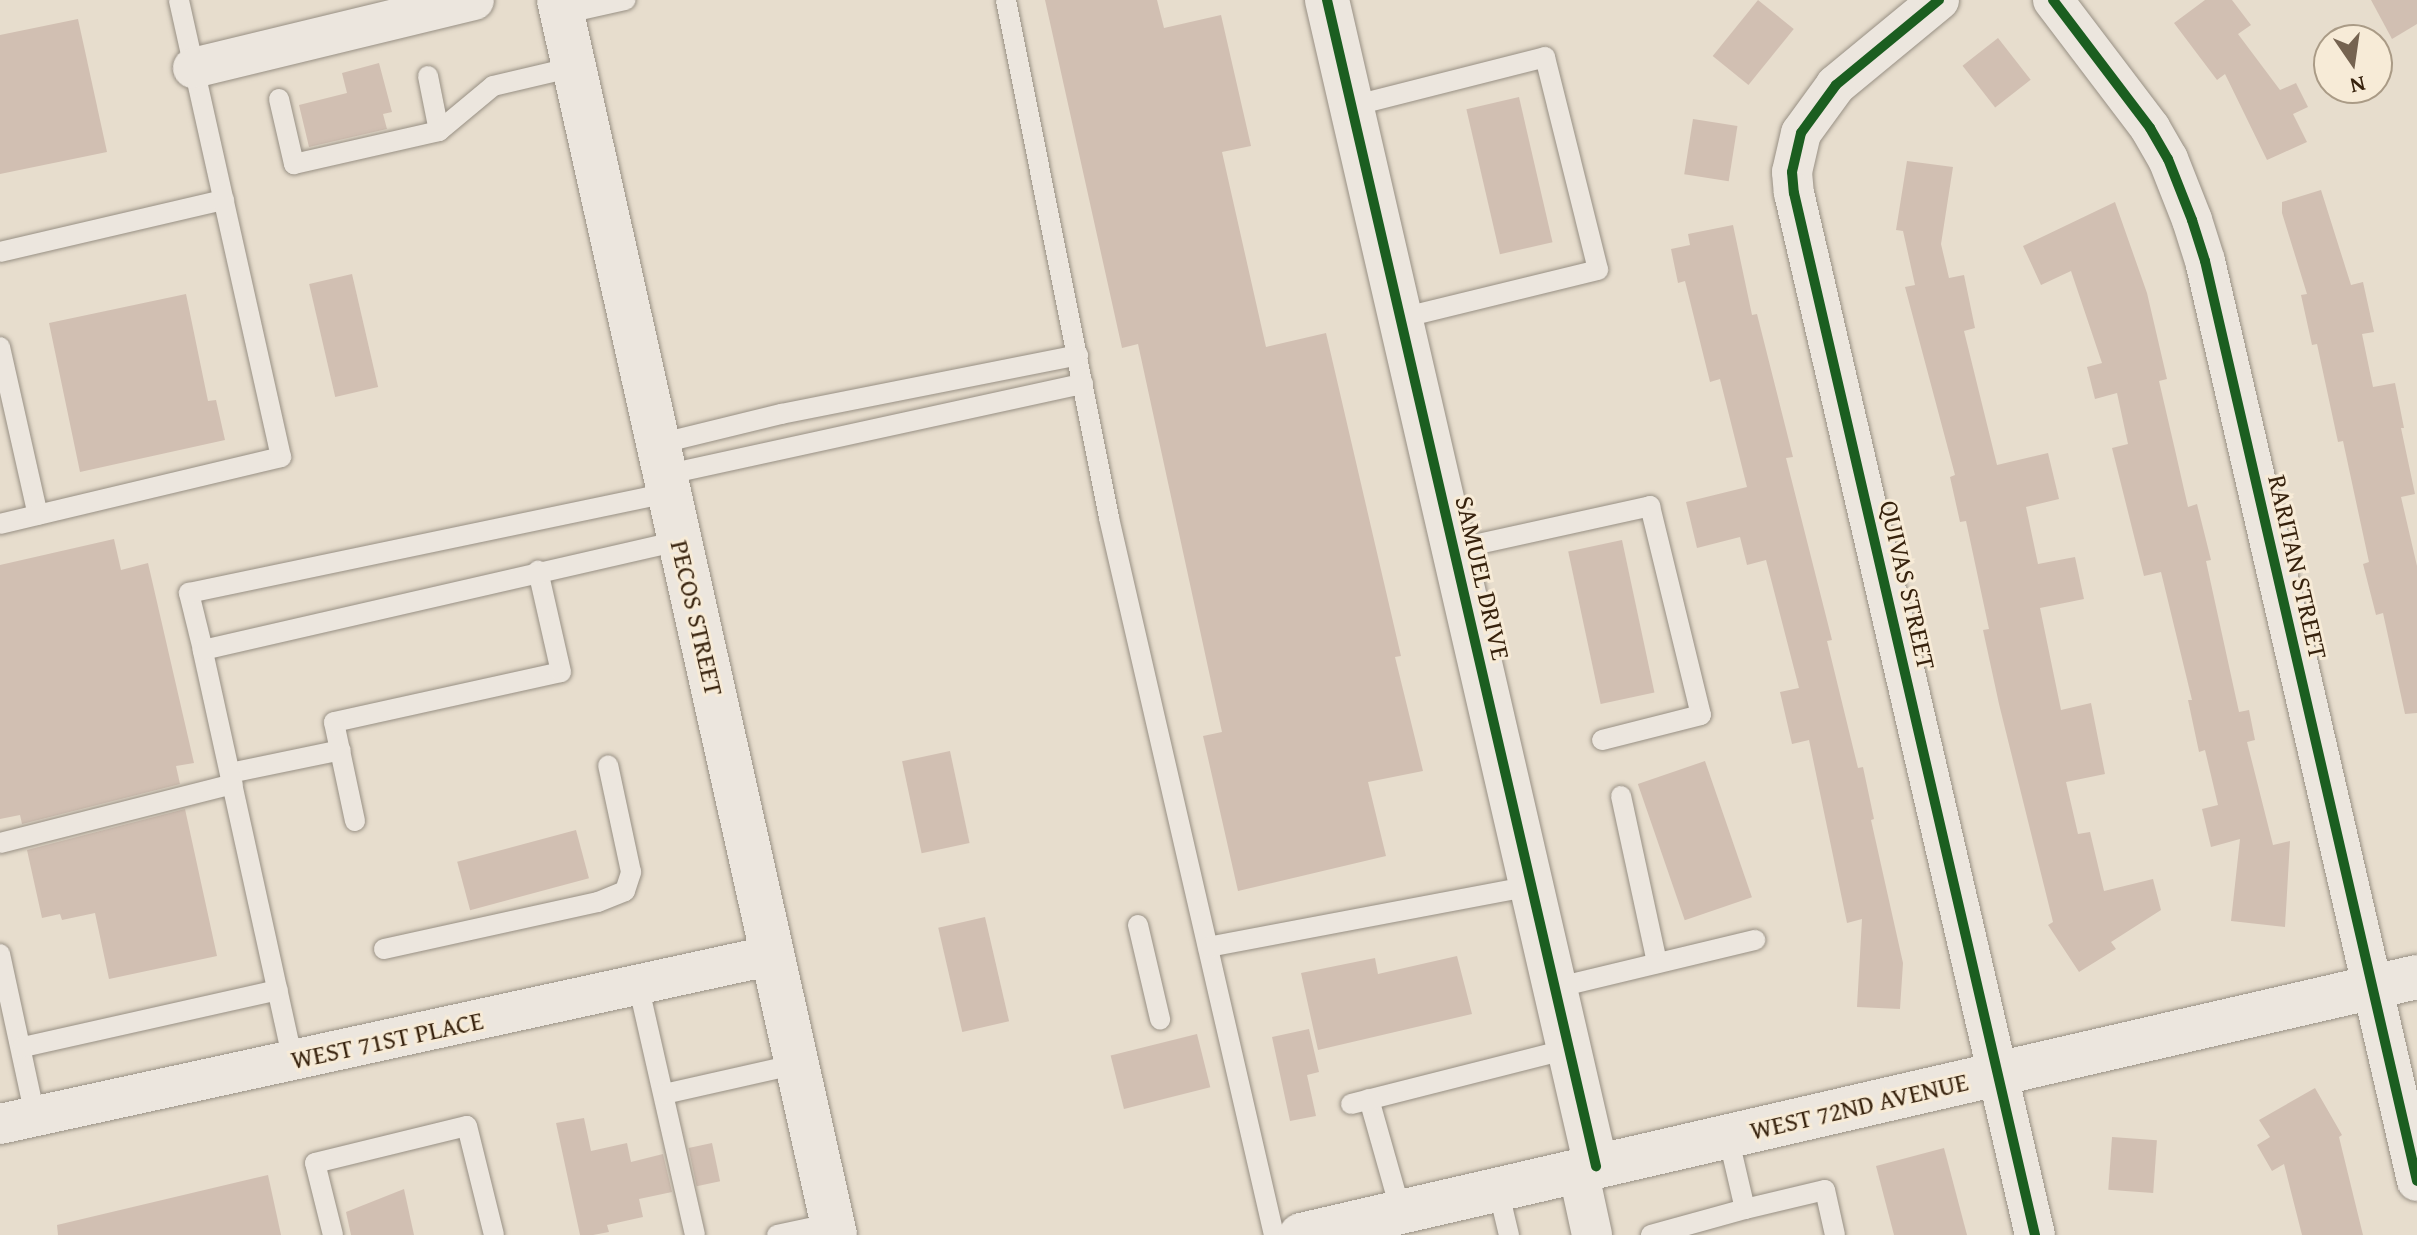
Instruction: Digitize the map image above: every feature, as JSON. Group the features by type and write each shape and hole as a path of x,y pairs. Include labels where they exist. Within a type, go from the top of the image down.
{"main road":[{"name":"SAMUEL DRIVE","path":"1327,0 1569,1049 1587,1168"},
{"name":"PECOS STREET","path":"560,7 834,1229"},
{"name":"WEST 72ND AVENUE","path":"1301,1235 2417,977"}],"street":[{"path":"193,68 474,0"},
{"name":"QUIVAS STREET","path":"1939,0 1836,85 1801,133 1792,172 1794,193 2035,1235"},
{"name":"RARITAN STREET","path":"2053,0 2150,128 2168,159 2192,220 2417,1181"},
{"name":"WEST 71ST PLACE","path":"18,1120 773,955"},
{"name":"SAMUEL DRIVE","path":"1587,1168 1592,1235"}],"lane":[{"path":"0,524 281,457 179,0"},
{"path":"560,7 625,0"},
{"path":"1006,0 1109,518 1274,1235"},
{"path":"1352,106 1545,57 1598,270 1401,318"},
{"path":"279,99 294,164 439,131 493,86 574,67"},
{"path":"428,76 439,131"},
{"path":"0,252 224,200"},
{"path":"0,347 38,515"},
{"path":"664,471 781,414 1078,355"},
{"path":"293,1061 189,593 664,471 1083,384"},
{"path":"1455,549 1650,506 1701,715 1602,740"},
{"path":"203,650 679,541"},
{"path":"355,821 334,722 561,672 538,571"},
{"path":"0,843 341,750"},
{"path":"384,949 598,902 625,891 631,872 608,765"},
{"path":"1621,796 1657,963"},
{"path":"1208,947 1531,886"},
{"path":"1138,925 1160,1019"},
{"path":"1555,988 1755,940"},
{"path":"0,954 23,1047 18,1120"},
{"path":"638,984 695,1235"},
{"path":"23,1047 278,990"},
{"path":"1401,1212 1360,1102 1569,1049"},
{"path":"664,1094 797,1064"},
{"path":"333,1235 315,1163 467,1126 494,1235"},
{"path":"1728,1136 1745,1209"},
{"path":"1498,1189 1509,1235"},
{"path":"1651,1235 1825,1190 1835,1235"},
{"path":"777,1235 834,1229"}],"building":[{"path":"1045,0 1157,0 1164,28 1221,15 1251,146 1222,152 1266,347 1326,333 1401,656 1395,657 1423,771 1368,782 1386,856 1238,891 1203,736 1222,732 1138,344 1122,348"},
{"path":"1758,0 1794,29 1748,85 1713,56"},
{"path":"2205,0 2232,0 2251,25 2238,34 2280,90 2296,83 2308,107 2293,114 2307,142 2267,160 2225,74 2217,80 2174,23"},
{"path":"2371,0 2417,0 2417,24 2393,38 2393,24 2384,24"},
{"path":"78,19 107,152 0,174 0,35"},
{"path":"1998,38 2031,80 1995,107 1963,66"},
{"path":"379,63 392,112 383,114 387,129 309,147 299,105 347,93 342,73"},
{"path":"1519,97 1553,242 1500,254 1466,109"},
{"path":"1693,119 1737,126 1729,181 1684,174"},
{"path":"1907,161 1953,167 1941,244 1949,278 1964,275 1975,328 1964,331 1997,465 2048,453 2059,499 2026,507 2038,564 2075,557 2084,599 2040,608 2061,710 2091,703 2105,774 2066,782 2078,834 2090,832 2104,891 2153,879 2161,910 2111,942 2116,949 2079,972 2048,925 2053,922 1999,704 1983,630 1989,629 1966,521 1960,522 1950,477 1955,475 1905,287 1915,285 1903,231 1896,230"},
{"path":"2321,190 2351,285 2363,282 2374,332 2362,334 2373,387 2395,383 2404,428 2401,428 2415,494 2401,497 2417,566 2417,713 2405,714 2383,613 2376,615 2363,564 2369,562 2343,441 2338,442 2317,344 2312,345 2301,295 2307,294 2282,213 2282,202"},
{"path":"2115,202 2147,293 2167,379 2159,381 2188,507 2197,504 2211,560 2206,561 2239,712 2249,710 2255,740 2247,742 2273,845 2290,841 2285,927 2231,921 2240,839 2211,847 2202,809 2218,805 2205,750 2199,752 2188,700 2192,700 2161,572 2144,576 2112,448 2128,444 2117,393 2095,399 2087,367 2102,363 2071,271 2041,285 2023,246"},
{"path":"1733,225 1752,315 1757,314 1793,457 1786,458 1832,640 1827,641 1858,768 1863,767 1874,819 1871,820 1903,963 1900,1009 1857,1007 1862,919 1847,923 1809,740 1792,744 1780,692 1799,688 1766,560 1747,565 1740,537 1697,548 1686,502 1747,487 1720,379 1710,382 1685,281 1678,283 1671,249 1690,245 1688,234"},
{"path":"352,274 378,387 335,397 309,284"},
{"path":"186,294 208,401 216,400 225,440 80,472 49,323"},
{"path":"114,539 121,570 148,563 194,763 176,766 180,784 22,824 20,815 0,819 0,565"},
{"path":"1622,540 1654,693 1601,704 1568,551"},
{"path":"950,751 970,843 922,853 902,761"},
{"path":"1705,761 1752,897 1685,920 1638,784"},
{"path":"185,809 217,956 109,979 95,913 62,920 60,914 42,918 27,850"},
{"path":"576,830 589,878 470,910 457,862"},
{"path":"985,917 1009,1021 962,1032 938,928"},
{"path":"1457,956 1472,1014 1318,1050 1301,973 1375,958 1378,974"},
{"path":"1309,1029 1319,1072 1307,1075 1316,1116 1290,1121 1272,1037"},
{"path":"1197,1034 1210,1087 1124,1109 1111,1056"},
{"path":"2315,1088 2342,1135 2339,1137 2363,1235 2302,1235 2284,1164 2272,1171 2257,1145 2270,1137 2259,1120"},
{"path":"584,1118 591,1151 627,1143 631,1162 663,1154 672,1192 639,1199 643,1217 607,1225 609,1232 593,1235 580,1235 556,1123"},
{"path":"2112,1137 2157,1140 2153,1193 2108,1190"},
{"path":"712,1143 720,1181 697,1186 689,1148"},
{"path":"1944,1148 1967,1235 1894,1235 1876,1166"},
{"path":"268,1175 281,1235 58,1235 57,1225"},
{"path":"404,1189 414,1235 351,1235 346,1212"}],"cycle path":[{"path":"1327,0 1596,1166"},
{"path":"1939,0 1836,85 1801,133 1792,172 1794,193 2035,1235"},
{"path":"2053,0 2150,128 2168,159 2205,261 2417,1181"}]}
